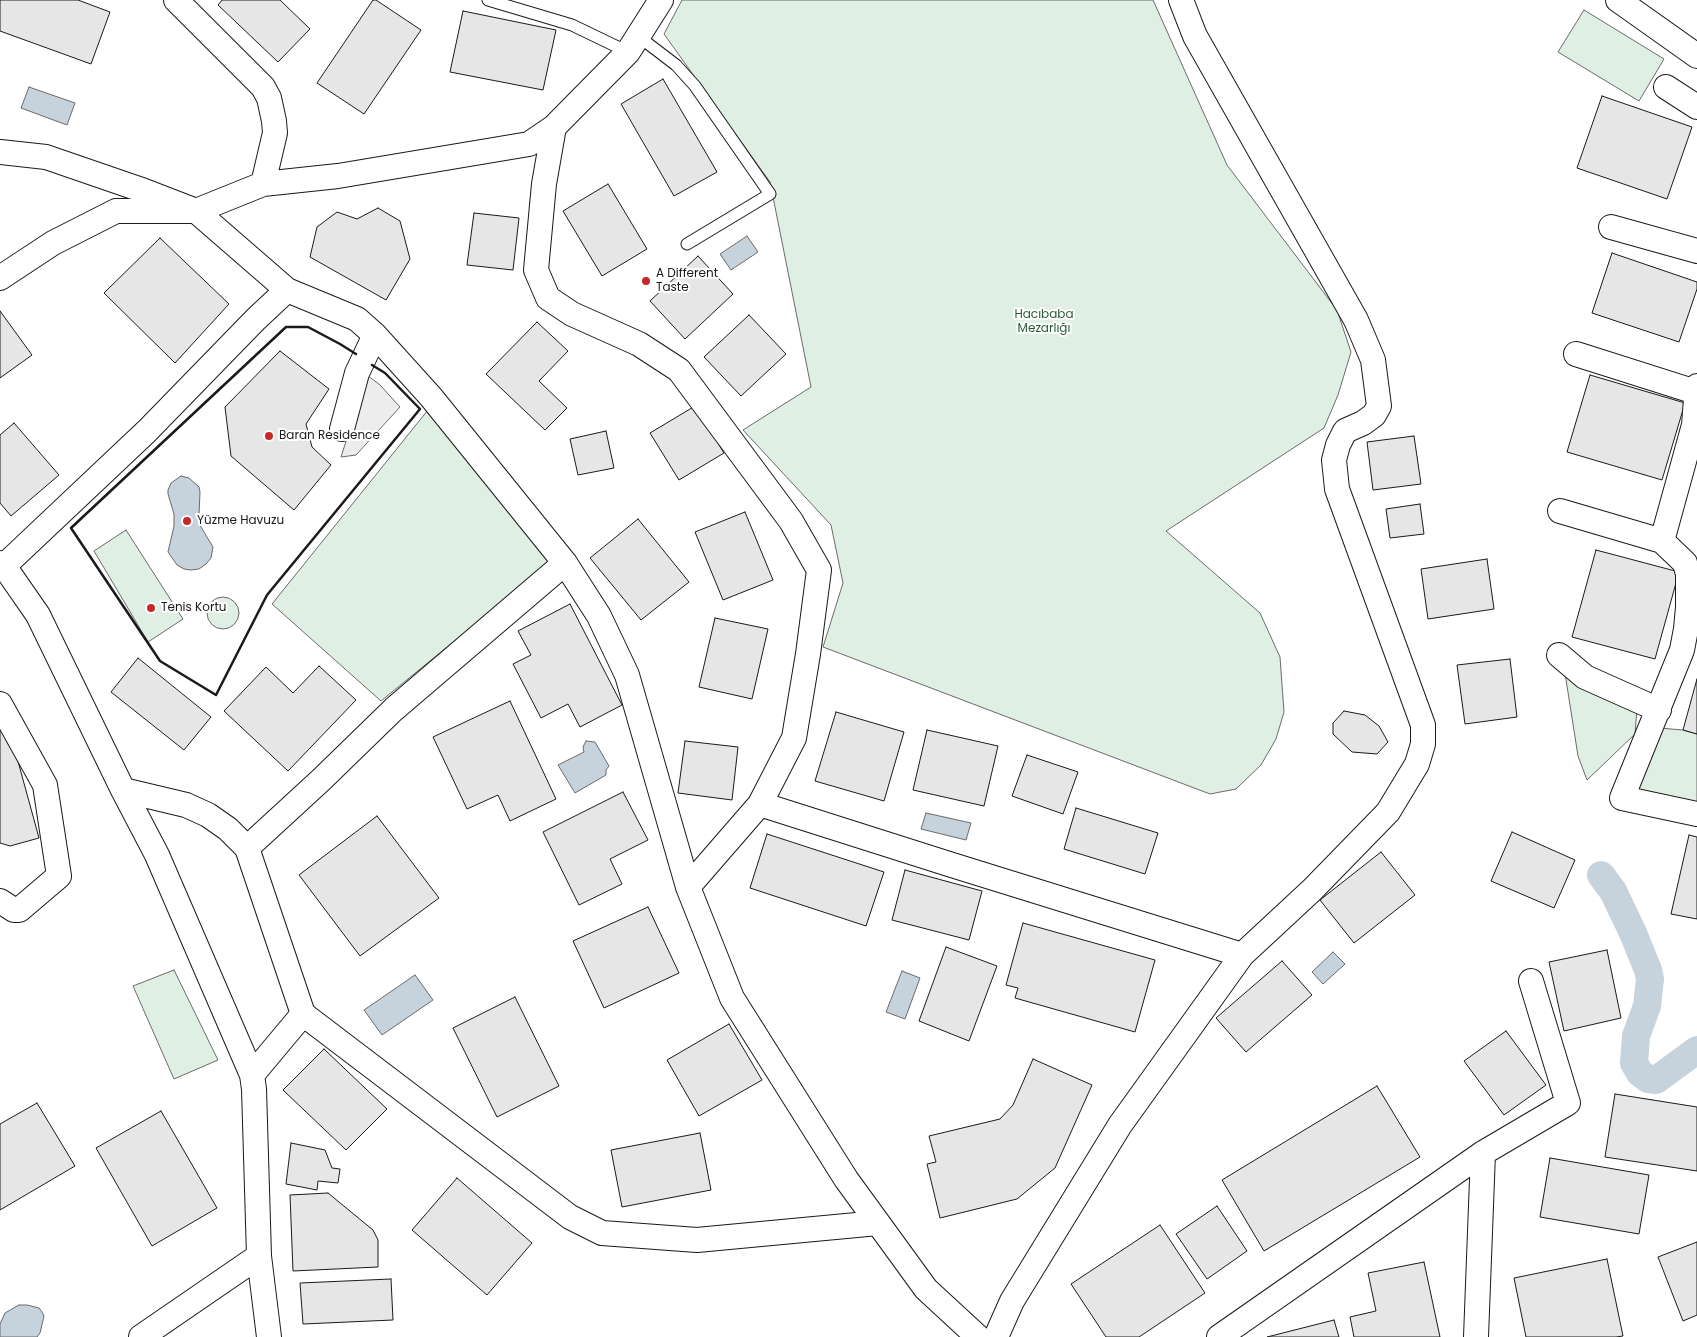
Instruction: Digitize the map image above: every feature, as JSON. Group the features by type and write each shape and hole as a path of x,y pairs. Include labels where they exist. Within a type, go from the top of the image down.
{"street":[{"path":"176,0 263,87 269,98 275,133 263,184"},
{"path":"0,278 53,243 116,211 196,211 263,184 338,176 529,144 554,127 633,44 661,0"},
{"path":"996,1337 1012,1302 1120,1126 1242,956 1312,890 1388,812 1417,764 1422,744 1423,725 1337,489 1334,460 1338,445 1345,431 1363,423 1374,415 1379,406 1373,360 1356,320 1195,36 1181,0"},
{"path":"1618,0 1697,56"},
{"path":"1666,87 1697,107"},
{"path":"554,127 544,184 536,270 548,298 572,314 639,344 679,370 790,521 819,570 794,738 760,804 688,887"},
{"path":"0,152 46,157 196,211 288,290 357,319 375,335 431,396 566,563 599,616 627,675 688,887 732,998 846,1179 926,1289 978,1337"},
{"path":"1611,227 1697,251"},
{"path":"270,1337 259,1256 252,1075 156,855 38,615 2,565 147,431 256,318 288,290"},
{"path":"342,429 357,373 375,335"},
{"path":"1576,354 1696,389 1694,425 1662,541"},
{"path":"1560,511 1662,541 1685,563 1690,585 1682,650 1622,798 1697,814"},
{"path":"247,848 394,709 566,563"},
{"path":"1559,655 1585,677 1659,710"},
{"path":"0,704 45,785 59,876 19,910 14,910 0,902"},
{"path":"123,790 186,806 208,815 228,829 247,848 303,1014 570,1218 602,1233 697,1240 878,1223"},
{"path":"760,804 1242,956"},
{"path":"1219,1337 1483,1153 1568,1103 1531,981"},
{"path":"252,1075 303,1014"},
{"path":"1476,1337 1483,1153"},
{"path":"141,1337 259,1256"}],"lane":[{"path":"488,0 633,44 676,65 695,86 770,194 687,244"}],"green space":[{"name":"Hacıbaba Mezarlığı","path":"682,0 1153,0 1227,165 1337,310 1351,352 1338,395 1324,428 1166,531 1260,613 1280,657 1284,712 1276,739 1261,765 1236,789 1210,794 823,647 843,583 831,525 743,430 811,387 770,182 664,34"},
{"path":"1584,10 1664,59 1639,101 1558,52"},
{"path":"428,410 551,562 381,701 272,604"},
{"path":"126,530 183,619 148,642 94,551"},
{"path":"223,597 234,602 239,613 234,624 223,629 212,624 207,613 212,602"},
{"path":"1564,667 1637,708 1635,734 1587,780 1578,756"},
{"path":"1659,728 1683,730 1697,734 1697,806 1635,792"},
{"path":"174,970 218,1060 174,1079 133,986"}],"shaded area":[{"path":"29,87 75,103 67,125 21,108"},
{"path":"747,236 758,252 731,270 720,254"},
{"path":"367,375 380,385 400,407 356,455 341,457"},
{"name":"Yüzme Havuzu","path":"181,476 189,478 199,487 201,527 213,547 211,558 199,569 184,569 177,565 168,552 174,526 174,514 168,490 171,483"},
{"path":"586,741 595,742 609,766 606,770 606,775 575,793 558,765 584,752 583,747"},
{"path":"926,813 971,823 966,840 921,829"},
{"path":"1333,952 1345,964 1323,984 1312,972"},
{"path":"902,971 920,978 905,1019 886,1012"},
{"path":"415,975 433,1000 382,1035 364,1010"},
{"path":"19,1305 39,1308 42,1312 44,1316 40,1333 37,1337 0,1337 0,1324 5,1313"}],"building":[{"path":"0,0 78,0 110,12 91,64 0,31"},
{"path":"222,0 280,0 310,29 278,62 218,5"},
{"path":"373,0 376,0 421,30 364,114 317,83"},
{"path":"463,11 556,30 543,90 450,72"},
{"path":"663,79 717,172 674,196 621,104"},
{"path":"1602,96 1692,127 1667,199 1577,168"},
{"path":"608,184 647,249 602,276 563,211"},
{"path":"378,208 400,221 410,259 386,300 310,257 317,227 337,212 357,219"},
{"path":"474,213 519,218 513,270 467,265"},
{"path":"160,238 229,304 175,363 104,293"},
{"path":"1612,253 1697,282 1697,289 1679,342 1592,313"},
{"path":"698,256 733,294 685,339 650,301"},
{"path":"0,311 32,355 0,378"},
{"path":"749,315 786,354 741,396 704,357"},
{"path":"537,322 568,351 539,381 567,408 545,430 486,374"},
{"name":"Baran Residence","path":"280,351 329,389 306,424 312,447 331,465 294,510 231,456 225,407"},
{"path":"1590,375 1685,403 1662,480 1567,452"},
{"path":"695,406 724,453 679,480 650,433"},
{"path":"14,423 59,475 11,516 0,503 0,435"},
{"path":"606,431 614,468 578,475 570,439"},
{"path":"1414,436 1421,484 1373,490 1367,442"},
{"path":"1420,504 1424,534 1390,538 1386,509"},
{"path":"745,512 773,580 723,600 695,532"},
{"path":"638,519 689,582 641,620 590,558"},
{"path":"1596,550 1679,572 1655,659 1572,637"},
{"path":"1487,559 1494,609 1428,619 1421,569"},
{"path":"570,604 622,705 580,727 568,704 541,718 513,664 531,655 518,631"},
{"path":"715,618 768,629 752,699 699,687"},
{"path":"138,658 211,717 184,750 111,692"},
{"path":"1510,659 1517,717 1465,724 1457,665"},
{"path":"319,666 356,700 288,771 224,711 266,667 293,693"},
{"path":"1697,679 1697,734 1683,730"},
{"path":"510,701 556,799 510,821 498,795 467,809 433,737"},
{"path":"1344,711 1365,715 1379,726 1388,742 1377,754 1352,752 1333,734 1333,723"},
{"path":"836,712 904,732 884,801 815,781"},
{"path":"0,718 16,754 39,838 10,846 0,843"},
{"path":"927,730 998,746 984,806 913,790"},
{"path":"685,741 738,747 732,800 678,793"},
{"path":"1027,755 1078,772 1063,814 1012,796"},
{"path":"623,792 648,840 610,859 622,884 579,905 543,832"},
{"path":"1076,808 1158,833 1145,874 1064,849"},
{"path":"377,816 439,898 360,956 299,875"},
{"path":"1512,832 1575,860 1554,908 1491,881"},
{"path":"767,834 884,872 866,926 750,888"},
{"path":"1689,835 1697,837 1697,919 1671,914"},
{"path":"1381,852 1415,895 1354,943 1320,900"},
{"path":"905,870 982,891 969,940 892,920"},
{"path":"648,907 679,973 604,1008 573,941"},
{"path":"1023,923 1155,960 1135,1032 1015,998 1018,988 1006,985"},
{"path":"946,947 997,966 969,1041 919,1021"},
{"path":"1607,950 1621,1018 1564,1031 1549,962"},
{"path":"1282,961 1312,995 1246,1052 1216,1018"},
{"path":"515,997 559,1086 497,1117 453,1028"},
{"path":"729,1024 762,1080 699,1116 667,1060"},
{"path":"1506,1031 1546,1085 1504,1115 1464,1061"},
{"path":"324,1049 387,1109 346,1150 283,1090"},
{"path":"1033,1059 1092,1085 1055,1168 1017,1199 940,1218 927,1164 936,1162 929,1136 1000,1119 1013,1105"},
{"path":"1377,1086 1420,1157 1264,1251 1222,1180"},
{"path":"1615,1094 1697,1107 1697,1171 1605,1157"},
{"path":"37,1103 75,1166 0,1210 0,1124"},
{"path":"161,1111 217,1208 152,1246 96,1148"},
{"path":"700,1133 711,1190 622,1207 611,1150"},
{"path":"291,1143 325,1150 332,1168 340,1169 338,1183 318,1181 317,1190 286,1184"},
{"path":"1550,1158 1649,1175 1639,1234 1540,1217"},
{"path":"457,1178 532,1243 487,1295 412,1230"},
{"path":"328,1193 373,1230 378,1240 378,1267 293,1271 290,1195"},
{"path":"1217,1206 1247,1251 1207,1279 1176,1234"},
{"path":"1160,1225 1205,1293 1139,1337 1106,1337 1071,1284"},
{"path":"1697,1242 1697,1315 1683,1321 1658,1257"},
{"path":"1607,1259 1623,1336 1526,1337 1514,1278"},
{"path":"1424,1262 1440,1337 1354,1337 1350,1317 1376,1311 1368,1273"},
{"path":"391,1279 393,1320 303,1324 300,1283"},
{"path":"1334,1320 1339,1337 1267,1337"}],"waterway":[{"path":"1601,875 1613,891 1633,933 1650,979 1647,1006 1636,1036 1634,1063 1640,1073 1648,1079 1656,1080 1697,1050"}],"wall":[{"path":"356,354 308,327 286,327 71,528 160,661 216,695 267,595 420,409 385,373 372,365"}],"place":[{"name":"A Different Taste","path":"646,281"},
{"name":"Baran Residence","path":"269,436"},
{"name":"Yüzme Havuzu","path":"187,521"},
{"name":"Tenis Kortu","path":"151,608"}]}
